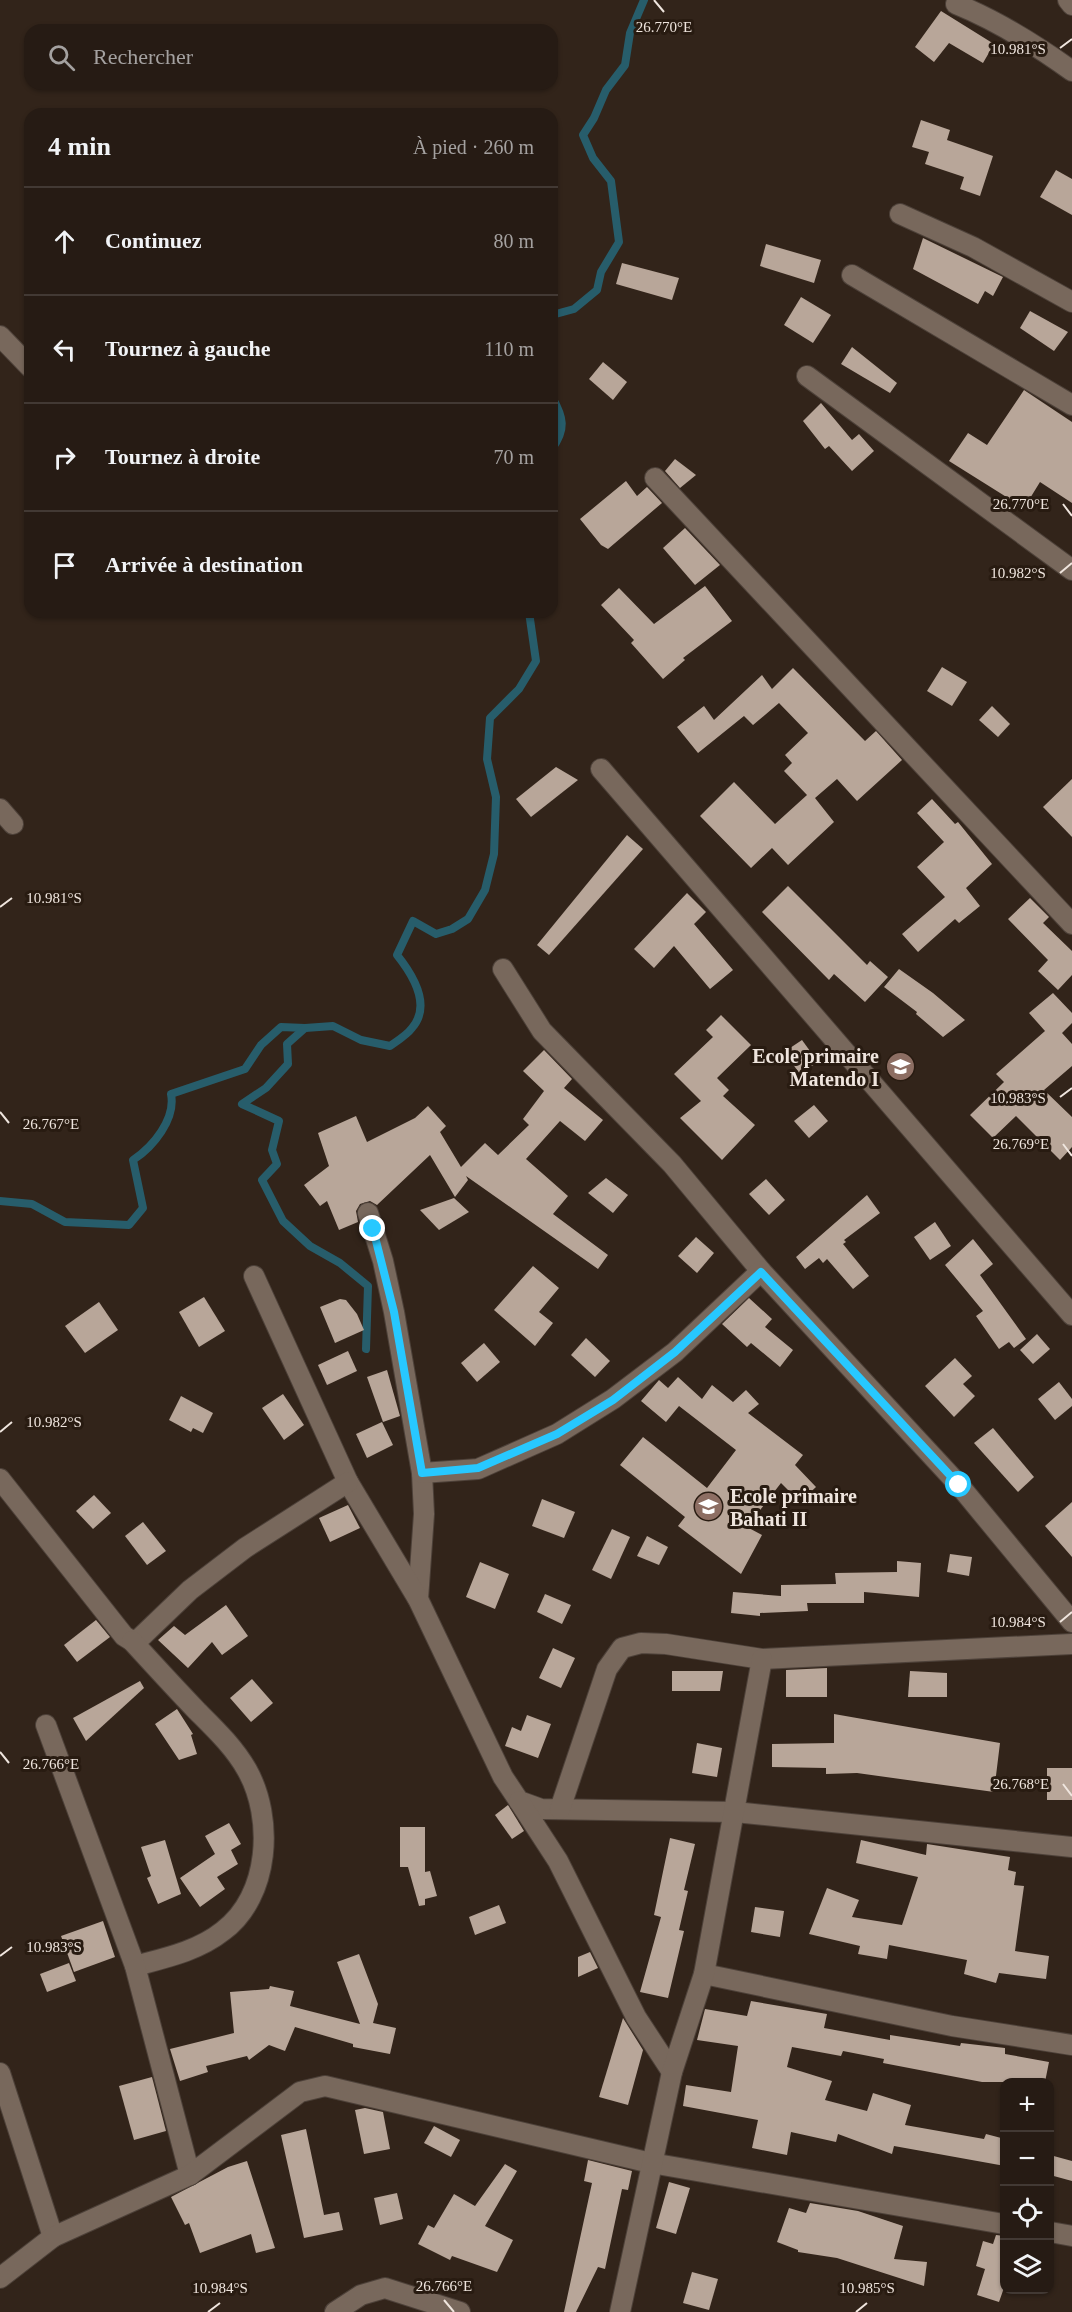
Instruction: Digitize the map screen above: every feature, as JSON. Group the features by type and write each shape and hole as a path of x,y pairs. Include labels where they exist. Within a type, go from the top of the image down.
{"street":[{"path":"1068,0 1072,5"},
{"path":"956,4 986,16 1043,50 1072,71"},
{"path":"900,214 973,247 1072,302"},
{"path":"852,275 1072,405"},
{"path":"0,336 24,361"},
{"path":"807,376 1072,570"},
{"path":"655,478 1072,924"},
{"path":"601,769 1072,1315"},
{"path":"0,809 14,824"},
{"path":"503,969 543,1031 672,1164 761,1272 959,1485 1072,1622"},
{"path":"368,1213 383,1261 394,1312 422,1473 424,1514 418,1599"},
{"path":"422,1473 478,1468 557,1434 613,1400 675,1352 761,1272"},
{"path":"254,1276 348,1482 418,1599 503,1777 558,1861 636,2017 672,2072"},
{"path":"0,1479 124,1636 132,1641 229,1744 247,1769 261,1800 264,1839 260,1871 247,1908 223,1932 182,1953 135,1966"},
{"path":"132,1641 140,1638 190,1590 245,1548 348,1482"},
{"path":"560,1809 607,1669 622,1648 640,1643 666,1644 762,1659 1072,1644"},
{"path":"620,2312 672,2072 704,1974 762,1659"},
{"path":"46,1725 135,1966 190,2175"},
{"path":"519,1801 541,1809 735,1812 1072,1846"},
{"path":"704,1974 952,2026 1072,2045"},
{"path":"0,2073 53,2237"},
{"path":"0,2278 53,2237 190,2175 300,2092 325,2086 651,2163 1000,2223"},
{"path":"1054,2233 1072,2236"},
{"path":"335,2312 361,2295 385,2288 460,2312"}],"building":[{"path":"941,11 994,44 983,63 949,43 934,62 915,47"},
{"path":"921,120 950,130 947,140 993,156 980,196 960,189 964,177 925,164 929,152 912,147"},
{"path":"1056,170 1072,179 1072,215 1040,197"},
{"path":"923,238 1003,277 993,296 985,291 978,304 913,269"},
{"path":"766,244 821,260 814,283 760,266"},
{"path":"622,263 679,278 672,300 616,284"},
{"path":"801,297 831,315 813,343 784,325"},
{"path":"1030,311 1068,332 1054,351 1020,328"},
{"path":"852,347 897,383 890,393 841,364"},
{"path":"603,362 627,382 613,400 589,379"},
{"path":"1024,390 1072,422 1072,503 1040,482 1024,508 949,461 968,433 987,445"},
{"path":"821,403 852,440 859,434 874,451 852,471 829,446 825,449 803,421"},
{"path":"675,459 696,475 680,488 665,471"},
{"path":"626,481 637,496 647,487 662,503 608,549 601,545 580,519"},
{"path":"685,528 720,565 695,585 663,548"},
{"path":"705,586 732,621 683,658 685,660 663,679 631,643 634,640 601,605 619,588 654,624"},
{"path":"942,667 967,682 952,706 927,691"},
{"path":"793,668 865,741 876,731 902,760 857,801 837,779 815,798 834,822 788,865 772,848 751,868 700,816 734,782 775,824 807,795 784,771 792,763 785,755 808,733 779,703 753,725 744,716 698,753 677,727 704,706 714,720 762,675 772,689"},
{"path":"992,706 1010,724 998,737 979,720"},
{"path":"556,767 578,780 531,817 516,799"},
{"path":"1072,779 1072,837 1043,807"},
{"path":"932,799 955,824 958,822 992,864 966,888 980,906 959,923 955,919 918,952 902,934 945,897 917,867 944,842 917,813"},
{"path":"627,835 643,849 549,955 537,945"},
{"path":"788,886 867,965 870,961 888,977 865,1002 834,974 829,980 762,912"},
{"path":"687,893 706,912 694,924 733,970 710,989 674,946 654,968 634,949"},
{"path":"1030,898 1049,917 1043,923 1072,951 1072,975 1058,990 1038,971 1048,960 1008,919"},
{"path":"899,969 965,1020 943,1037 916,1014 917,1012 884,987"},
{"path":"1053,993 1072,1013 1072,1023 1062,1033 1072,1044 1072,1066 1044,1090 1072,1117 1072,1147 1060,1160 1016,1116 993,1138 970,1115 1004,1082 996,1074 1045,1031 1029,1013"},
{"path":"721,1015 751,1045 717,1078 729,1090 723,1096 755,1125 722,1160 680,1118 701,1101 674,1074 713,1037 706,1030"},
{"path":"802,1040 818,1062 800,1074 784,1052"},
{"path":"544,1050 572,1079 564,1088 603,1120 585,1141 560,1121 526,1159 568,1196 553,1214 608,1255 598,1269 466,1176 468,1180 455,1197 430,1155 377,1205 370,1201 360,1204 356,1211 358,1222 339,1230 327,1201 320,1206 304,1185 329,1166 318,1133 356,1116 367,1142 415,1118 428,1106 446,1126 440,1132 461,1167 485,1143 498,1155 529,1125 523,1119 544,1091 523,1071"},
{"path":"814,1105 828,1121 809,1138 794,1121"},
{"path":"606,1178 628,1195 613,1213 588,1193"},
{"path":"766,1179 785,1200 769,1215 749,1194"},
{"path":"867,1195 880,1213 844,1240 846,1242 843,1244 869,1276 853,1289 827,1259 823,1263 819,1258 805,1269 796,1257"},
{"path":"454,1198 469,1212 439,1230 420,1210"},
{"path":"935,1222 951,1246 930,1260 914,1237"},
{"path":"696,1237 714,1253 697,1273 678,1256"},
{"path":"973,1239 993,1264 980,1275 1026,1339 1014,1348 1009,1342 999,1349 976,1316 983,1311 945,1265"},
{"path":"533,1266 559,1288 539,1312 553,1323 535,1346 494,1310"},
{"path":"204,1297 225,1331 199,1347 179,1312"},
{"path":"749,1298 772,1319 765,1327 793,1350 780,1367 751,1343 747,1347 722,1324"},
{"path":"340,1299 346,1300 357,1314 364,1330 335,1343 320,1307"},
{"path":"99,1302 118,1330 85,1353 65,1326"},
{"path":"1037,1334 1050,1349 1033,1364 1020,1350"},
{"path":"586,1338 610,1361 595,1377 571,1355"},
{"path":"484,1343 500,1362 477,1382 461,1363"},
{"path":"348,1351 357,1371 327,1385 318,1365"},
{"path":"955,1358 972,1376 963,1384 975,1396 954,1417 925,1386"},
{"path":"387,1370 400,1416 383,1422 367,1377"},
{"path":"678,1377 702,1399 712,1385 733,1402 746,1390 759,1404 748,1413 803,1455 795,1465 816,1487 800,1502 781,1483 747,1527 762,1535 741,1574 678,1526 685,1517 620,1465 643,1437 707,1488 736,1450 679,1406 666,1422 641,1401 659,1380 668,1388"},
{"path":"1059,1382 1072,1399 1072,1406 1055,1420 1038,1399"},
{"path":"283,1394 304,1425 284,1440 262,1408"},
{"path":"181,1396 213,1413 203,1433 193,1428 191,1432 169,1420"},
{"path":"382,1422 393,1445 367,1458 356,1434"},
{"path":"993,1428 1034,1477 1018,1492 974,1443"},
{"path":"94,1495 111,1513 93,1529 76,1511"},
{"path":"542,1499 575,1512 564,1538 532,1526"},
{"path":"1072,1502 1072,1557 1045,1526"},
{"path":"348,1505 360,1528 330,1542 319,1518"},
{"path":"143,1522 166,1551 147,1565 125,1536"},
{"path":"612,1529 630,1537 611,1579 592,1570"},
{"path":"647,1536 668,1547 659,1565 637,1556"},
{"path":"950,1554 972,1557 969,1576 947,1572"},
{"path":"897,1561 921,1563 919,1597 864,1592 864,1603 807,1603 808,1611 760,1613 760,1616 731,1613 733,1592 781,1596 781,1585 836,1584 835,1573 897,1572"},
{"path":"480,1562 509,1574 495,1609 466,1597"},
{"path":"545,1594 571,1605 562,1624 537,1612"},
{"path":"226,1605 248,1636 222,1655 212,1642 188,1668 158,1640 174,1626 185,1635"},
{"path":"96,1620 110,1637 77,1662 64,1645"},
{"path":"553,1648 575,1658 561,1688 539,1678"},
{"path":"827,1668 827,1697 786,1697 786,1670"},
{"path":"672,1671 723,1671 720,1691 672,1691"},
{"path":"910,1671 947,1673 947,1697 908,1697"},
{"path":"252,1679 273,1703 251,1722 230,1698"},
{"path":"140,1681 144,1688 86,1741 73,1718"},
{"path":"177,1709 193,1734 191,1735 197,1754 179,1760 155,1724"},
{"path":"834,1714 1000,1743 994,1792 857,1773 826,1774 826,1768 772,1767 772,1744 834,1743"},
{"path":"527,1715 551,1724 538,1758 505,1746 512,1727 521,1731"},
{"path":"697,1743 722,1748 717,1777 692,1773"},
{"path":"1047,1768 1072,1768 1072,1800 1047,1800"},
{"path":"508,1805 524,1831 512,1839 495,1815"},
{"path":"229,1823 241,1844 231,1850 238,1864 217,1877 225,1889 200,1907 180,1878 215,1854 205,1836"},
{"path":"400,1827 425,1827 425,1872 430,1871 437,1896 425,1899 425,1905 419,1906 408,1867 400,1867"},
{"path":"670,1838 695,1844 684,1890 688,1891 679,1930 684,1931 668,1998 640,1992 661,1917 654,1915"},
{"path":"165,1840 181,1894 158,1904 147,1878 151,1876 141,1847"},
{"path":"861,1840 926,1855 927,1844 1010,1857 1008,1870 1016,1872 1014,1885 1024,1886 1015,1951 1049,1956 1046,1979 999,1973 996,1983 964,1974 967,1960 889,1945 887,1959 858,1954 860,1946 809,1934 827,1888 859,1900 852,1917 902,1925 918,1877 856,1863"},
{"path":"499,1905 506,1923 475,1935 469,1917"},
{"path":"755,1907 784,1911 780,1937 751,1932"},
{"path":"103,1921 115,1957 74,1972 61,1936"},
{"path":"590,1952 598,1968 578,1977 578,1957"},
{"path":"359,1954 378,2004 373,2023 396,2028 390,2054 353,2047 353,2044 295,2027 285,2051 269,2045 249,2060 247,2056 206,2066 208,2072 180,2081 170,2049 234,2033 230,1992 269,1989 270,1986 294,1991 290,2006 360,2024 337,1962"},
{"path":"69,1963 76,1981 47,1992 40,1974"},
{"path":"751,2001 827,2014 824,2028 890,2040 890,2035 960,2046 961,2043 1005,2048 1005,2054 1049,2062 1046,2078 1000,2078 1000,2082 982,2082 883,2063 884,2059 843,2051 841,2056 792,2047 787,2067 832,2081 825,2100 867,2111 873,2093 911,2105 905,2125 984,2139 986,2134 1000,2138 1000,2165 894,2146 892,2154 838,2134 836,2142 791,2132 787,2155 752,2148 758,2120 683,2106 686,2085 731,2092 738,2046 697,2040 705,2009 747,2016"},
{"path":"623,2018 643,2050 628,2105 599,2097"},
{"path":"152,2077 166,2131 134,2140 119,2086"},
{"path":"365,2108 383,2112 390,2149 364,2154 355,2110"},
{"path":"434,2126 460,2140 451,2157 424,2143"},
{"path":"306,2129 324,2215 339,2212 343,2230 304,2238 281,2135"},
{"path":"1054,2156 1072,2161 1072,2181 1054,2176"},
{"path":"588,2160 632,2171 628,2190 622,2189 605,2269 598,2267 576,2312 564,2312 592,2183 584,2181"},
{"path":"247,2161 275,2248 256,2253 251,2234 200,2253 189,2223 185,2225 171,2197 228,2167"},
{"path":"505,2164 517,2171 485,2226 513,2240 497,2272 452,2256 450,2260 418,2244 428,2225 434,2228 454,2194 475,2206"},
{"path":"669,2182 690,2188 676,2234 656,2228"},
{"path":"397,2193 403,2219 380,2225 374,2198"},
{"path":"810,2203 858,2211 903,2226 894,2259 927,2262 924,2286 837,2258 798,2252 798,2250 777,2242 789,2208 806,2213"},
{"path":"996,2235 1000,2235 1000,2294 1002,2294 999,2302 977,2295 985,2269 976,2266 983,2241 993,2244"},
{"path":"692,2272 718,2279 709,2310 683,2303"}],"waterway":[{"path":"558,313 574,309 597,290 601,272 619,242 611,181 593,158 583,135 594,118 606,90 625,65 630,33 644,0"},
{"path":"558,409 562,423 558,440"},
{"path":"366,1349 368,1286 340,1263 310,1246 283,1221 262,1180 277,1164 272,1150 279,1121 242,1104 266,1088 288,1064 287,1044 305,1028 333,1026 361,1040 390,1046 407,1033 418,1019 420,1010 418,990 397,955 413,921 436,934 452,929 468,919 485,890 494,854 496,797 487,759 490,718 519,689 536,661 530,618"},
{"path":"0,1201 32,1204 65,1222 129,1225 143,1208 133,1160 148,1148 161,1132 170,1113 171,1094 245,1069 261,1045 281,1027 305,1028"}],"place":[{"name":"Ecole primaire Matendo I","path":"900,1067"},
{"name":"Ecole primaire Bahati II","path":"709,1507"}],"route":[{"path":"373,1229 383,1261 394,1312 422,1473 478,1468 557,1434 613,1400 675,1352 761,1272 959,1485"}]}
